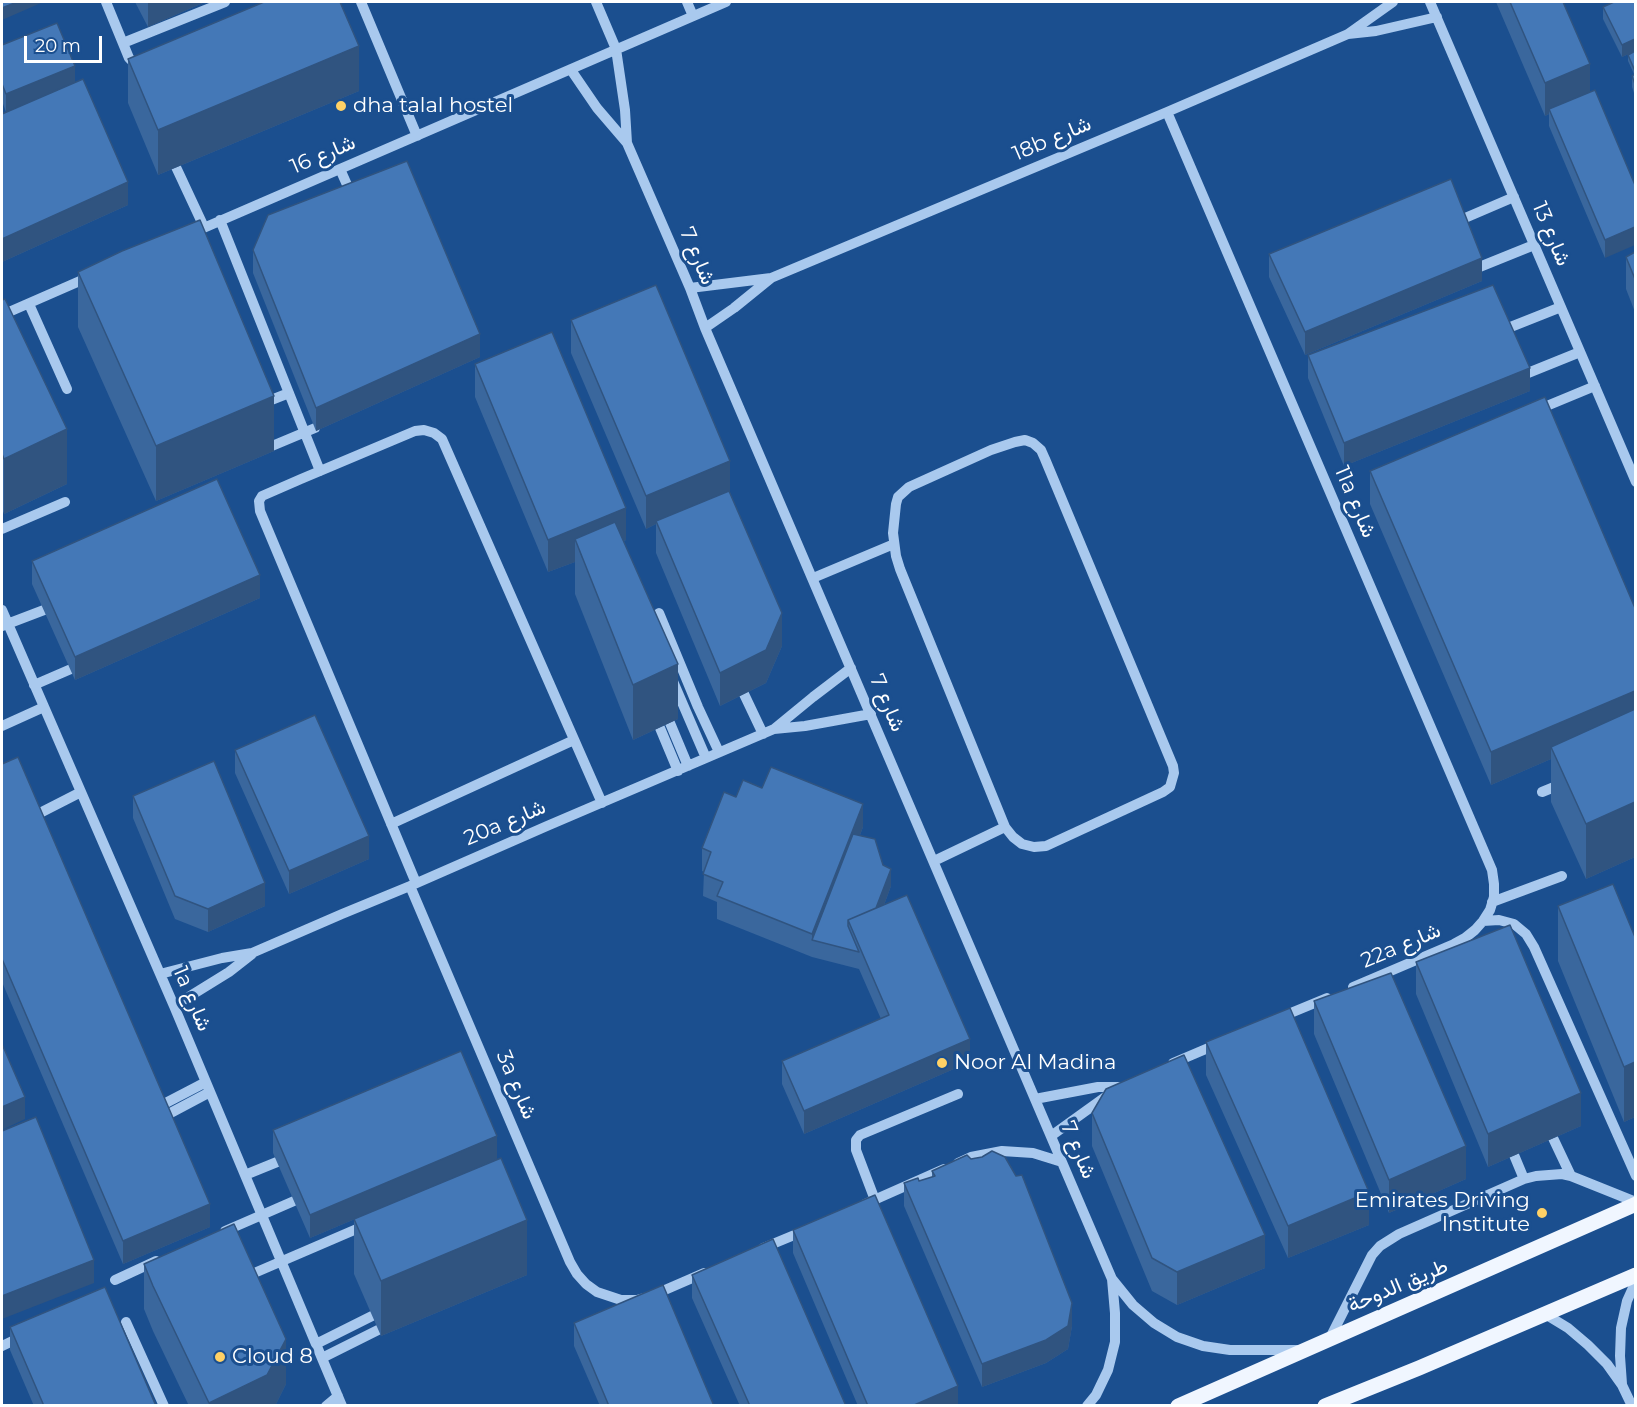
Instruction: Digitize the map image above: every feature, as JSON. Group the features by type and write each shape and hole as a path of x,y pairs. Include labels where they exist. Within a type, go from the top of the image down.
{"main road":[{"name":"طريق الدوحة","path":"1178,1406 1635,1203"},
{"path":"1325,1406 1635,1275"}],"street":[{"path":"106,2 129,57 132,61 137,62 147,58"},
{"path":"123,43 225,2"},
{"path":"361,2 417,135"},
{"name":"شارع 7","path":"596,2 616,49 625,110 627,143"},
{"path":"687,2 693,16"},
{"name":"شارع 16","path":"185,235 726,2"},
{"name":"18b شارع","path":"690,288 771,278 1348,34 1393,2"},
{"name":"شارع 13","path":"1430,2 1635,482"},
{"name":"18b شارع","path":"1348,34 1376,31 1437,17"},
{"name":"شارع 7","path":"571,70 597,108 627,143 1112,1279 1133,1305 1154,1323 1178,1337 1203,1346 1230,1350 1303,1350"},
{"name":"11a شارع","path":"1167,112 1487,857 1494,884 1491,906"},
{"path":"176,167 204,227"},
{"path":"340,169 355,204"},
{"path":"1458,221 1514,197"},
{"path":"220,220 289,393 310,430 320,471 415,431 434,432 442,439 602,803"},
{"path":"1477,268 1534,245"},
{"path":"3,319 29,304 78,287 97,274"},
{"name":"18b شارع","path":"705,328 735,308 771,278"},
{"path":"29,304 68,389"},
{"path":"1503,330 1561,307"},
{"path":"1523,375 1580,352"},
{"path":"1522,417 1595,386"},
{"path":"255,407 289,393"},
{"path":"272,446 310,430"},
{"path":"1025,440 1041,450 1045,459 1173,766 1173,781 1170,787 1163,792 1046,846 1034,847 1022,844 1012,837 1005,827 900,570 894,544 893,522 898,497 909,487 991,450 1025,440"},
{"name":"3a شارع","path":"320,471 267,493 262,496 259,506 570,1262 586,1284 609,1297"},
{"path":"2,529 65,502"},
{"path":"813,578 894,544"},
{"name":"1a شارع","path":"2,610 4,625 44,707 174,1006 340,1401"},
{"path":"4,625 44,610"},
{"path":"659,612 719,752"},
{"name":"20a شارع","path":"160,974 222,958 252,953 763,734 774,729 851,668"},
{"path":"34,686 71,669"},
{"path":"668,669 706,758"},
{"path":"744,694 763,734"},
{"path":"2,726 44,707"},
{"name":"20a شارع","path":"774,729 871,714"},
{"path":"665,726 683,768"},
{"path":"391,824 574,740"},
{"path":"1542,792 1574,778"},
{"path":"34,816 81,792"},
{"path":"934,861 1005,827"},
{"path":"1491,906 1562,876"},
{"name":"22a شارع","path":"1275,1020 1325,1004 1431,959 1460,941 1477,934 1491,906"},
{"path":"1484,921 1499,920 1514,924 1526,934 1534,947 1635,1176"},
{"name":"20a شارع","path":"174,1006 229,972 252,953"},
{"path":"1165,1067 1228,1043"},
{"path":"1035,1099 1122,1085 1051,1136"},
{"path":"158,1107 208,1087"},
{"path":"164,1117 208,1087"},
{"path":"875,1200 856,1150 856,1140 860,1135 958,1094"},
{"path":"1553,1138 1571,1176"},
{"path":"861,1211 875,1200 921,1186 971,1156 1002,1150 1033,1153 1062,1162"},
{"path":"1514,1155 1524,1179"},
{"path":"245,1175 277,1162"},
{"path":"1330,1338 1372,1255 1380,1246 1399,1234 1524,1179 1549,1174 1571,1176 1635,1203"},
{"path":"218,1234 294,1202"},
{"path":"239,1280 374,1221"},
{"path":"756,1251 813,1230"},
{"path":"115,1280 165,1257"},
{"path":"604,1309 609,1297 628,1304 714,1269"},
{"name":"شارع 7","path":"1088,1406 1108,1370 1115,1342 1112,1279"},
{"path":"1628,1403 1622,1385 1621,1328 1627,1301 1635,1281"},
{"path":"1545,1314 1568,1328 1588,1345 1622,1385"},
{"path":"316,1344 372,1316"},
{"path":"126,1322 164,1406"},
{"path":"322,1358 378,1330"},
{"path":"2,1346 33,1332"},
{"path":"327,1406 340,1401"}],"building":[{"path":"2,2 17,2 2,8"},
{"path":"264,2 340,2 359,46 158,130 128,59"},
{"path":"1510,2 1563,2 1590,64 1545,83"},
{"path":"1614,2 1635,2 1635,39 1622,45 1603,7"},
{"path":"57,23 75,66 6,94 2,84 2,45"},
{"path":"1635,51 1635,71 1628,55"},
{"path":"83,79 128,182 2,239 2,114"},
{"path":"1595,90 1635,185 1635,227 1605,240 1549,109"},
{"path":"407,161 480,334 316,408 253,250 268,215"},
{"path":"1451,179 1482,258 1305,332 1269,254"},
{"path":"200,220 274,396 156,446 78,272 122,251"},
{"path":"1635,252 1635,279 1626,257"},
{"path":"656,285 730,461 646,496 571,320"},
{"path":"1493,285 1530,368 1344,443 1308,355"},
{"path":"5,299 67,429 4,459 2,454 2,300"},
{"path":"552,332 626,508 548,540 475,364"},
{"path":"1545,397 1635,608 1635,691 1491,752 1370,471"},
{"path":"217,479 260,575 75,657 32,561"},
{"path":"729,491 782,613 766,650 720,673 656,521"},
{"path":"615,522 678,664 633,685 575,539"},
{"path":"1635,709 1635,802 1586,824 1551,747"},
{"path":"315,715 369,836 289,871 235,750"},
{"path":"18,757 210,1204 123,1241 2,959 2,764"},
{"path":"214,761 265,883 208,909 175,896 133,796"},
{"path":"771,767 863,804 812,934 717,896 723,882 703,874 711,852 702,848 724,792 736,797 743,780 762,788"},
{"path":"853,834 875,839 883,865 891,869 876,908 848,920 848,926 859,952 812,940"},
{"path":"1613,884 1635,937 1635,1062 1624,1067 1558,906"},
{"path":"907,895 970,1039 804,1111 782,1061 889,1015 848,920"},
{"path":"1510,925 1581,1093 1488,1134 1416,962"},
{"path":"1391,973 1466,1146 1389,1180 1314,1001"},
{"path":"1290,1008 1369,1192 1288,1226 1206,1042"},
{"path":"2,1044 25,1097 2,1107"},
{"path":"461,1051 497,1136 310,1215 273,1130"},
{"path":"1184,1055 1265,1235 1177,1272 1152,1258 1092,1113 1106,1089"},
{"path":"36,1117 94,1260 2,1296 2,1131"},
{"path":"992,1151 1005,1157 1016,1176 1022,1175 1072,1303 1068,1326 1046,1340 982,1364 904,1183 935,1176 932,1171 967,1155 971,1159 982,1157"},
{"path":"501,1158 527,1220 381,1281 354,1219"},
{"path":"875,1195 958,1386 912,1406 868,1406 793,1230"},
{"name":"Cloud 8","path":"234,1224 286,1339 267,1375 209,1403 144,1264"},
{"path":"773,1239 846,1406 750,1406 692,1275"},
{"path":"663,1285 714,1406 609,1406 574,1323"},
{"path":"105,1287 156,1406 44,1406 10,1327"}],"place":[{"name":"dha talal hostel","path":"341,106"},
{"name":"Noor Al Madina","path":"942,1063"},
{"name":"Emirates Driving Institute","path":"1542,1213"},
{"name":"Cloud 8","path":"220,1357"}]}
